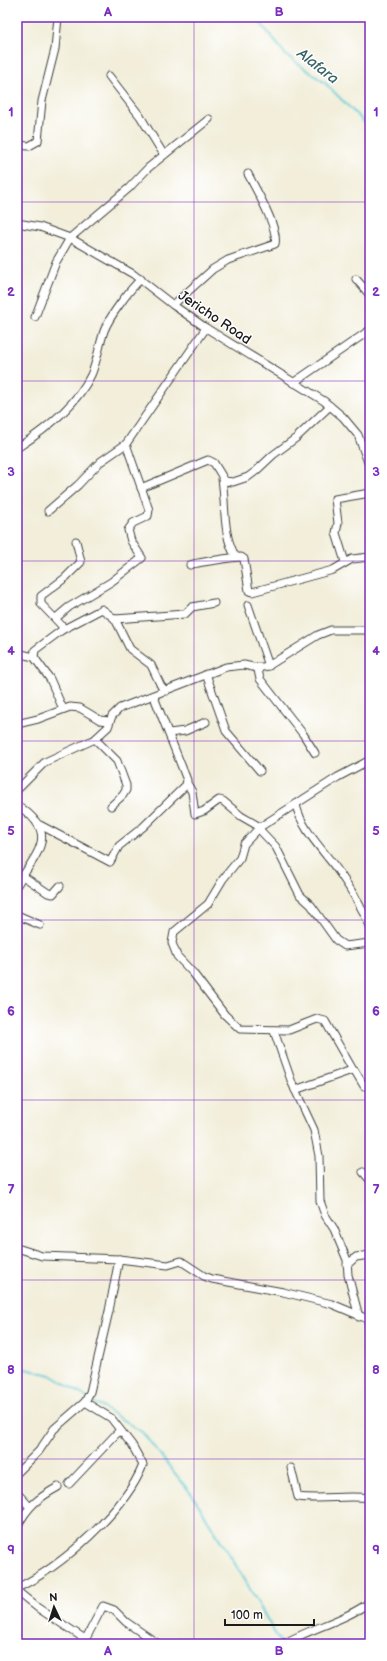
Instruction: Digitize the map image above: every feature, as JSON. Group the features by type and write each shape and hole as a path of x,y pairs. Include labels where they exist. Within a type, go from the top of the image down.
{"street":[{"path":"17,146 29,146 38,141 42,101 55,49 58,17"},
{"path":"109,76 140,116 164,155"},
{"path":"35,317 56,262 70,238 164,155 209,119"},
{"path":"173,305 213,269 228,260 275,244 276,238 273,228 248,174"},
{"name":"Jericho Road","path":"17,223 40,227 70,238 141,279 173,305 206,328 330,406 358,435 370,468"},
{"path":"17,448 66,409 82,391 91,374 107,324 129,291 141,279"},
{"path":"356,279 370,296"},
{"path":"48,510 78,485 100,462 126,444 206,328"},
{"path":"293,383 370,330"},
{"path":"222,479 230,482 248,476 296,438 330,406"},
{"path":"56,618 69,607 111,582 142,558 131,541 128,530 133,523 146,518 149,514 126,444"},
{"path":"141,488 208,460 214,463 222,479 225,523 232,552 236,557"},
{"path":"345,562 336,533 338,523 335,499 370,493"},
{"path":"62,630 62,626 56,618 41,604 41,596 65,578 81,562 76,541"},
{"path":"190,565 194,563 209,563 236,557 244,559 248,587 249,591 252,592 333,570 352,559 370,557"},
{"path":"115,619 185,614 192,606 214,603"},
{"path":"248,605 270,666"},
{"path":"34,657 35,650 62,630 102,609 115,619 130,649 151,666 161,686 166,691"},
{"path":"17,790 45,762 95,739 108,727 112,716 120,708 154,697 206,674 238,665 260,667 270,666 318,635 331,630 370,630"},
{"path":"17,650 21,654 34,657 50,679 62,710"},
{"path":"260,667 258,670 260,679 303,734 315,753"},
{"path":"206,674 226,731 233,737 260,772"},
{"path":"154,697 187,783 192,792 195,814 204,811 219,800 223,801 240,816 260,828 276,847 300,894 311,905 336,940 345,946 370,943"},
{"path":"17,724 38,719 70,707 80,708 100,720 109,721"},
{"path":"169,733 185,731 206,722"},
{"path":"95,739 117,760 126,785 126,790 123,795 111,806"},
{"path":"370,760 338,777 260,828 244,844 240,858 223,879 208,904 174,932 172,944 177,956 193,973 225,1015 240,1029 274,1031 289,1030 317,1019 325,1021 353,1070 364,1086 370,1082"},
{"path":"40,825 110,862 119,846 143,827 187,783"},
{"path":"17,805 36,819 43,834 41,845 17,885"},
{"path":"296,805 300,822 341,874 360,905 370,926"},
{"path":"23,876 48,893 54,894 60,886"},
{"path":"17,915 40,925"},
{"path":"274,1031 295,1090 314,1130 319,1156 320,1201 325,1215 334,1229 342,1247 347,1265 351,1290 359,1316"},
{"path":"295,1090 353,1070"},
{"path":"363,1172 370,1180"},
{"path":"17,1248 42,1256 119,1259 168,1265 182,1261 204,1276 212,1279 283,1292 332,1304 369,1320 370,1336"},
{"path":"347,1265 356,1257 370,1255"},
{"path":"17,1473 38,1451 54,1429 85,1402 90,1392 110,1311 119,1259"},
{"path":"85,1402 111,1418 119,1431 132,1446 143,1465 137,1480 113,1513 78,1548 17,1590 38,1608 84,1642 103,1606 114,1610 126,1622 158,1644"},
{"path":"68,1484 119,1431"},
{"path":"291,1468 298,1497 317,1499 357,1496 370,1498"},
{"path":"17,1527 24,1514 38,1498 58,1487"},
{"path":"17,1493 30,1507"},
{"path":"283,1644 360,1609 370,1602"}],"waterway":[{"name":"Alafara","path":"256,17 286,55 325,83 370,128"},
{"name":"Alafara","path":"261,24 263,17"},
{"path":"17,1367 51,1375 142,1432 193,1496 245,1580 281,1644"}]}
